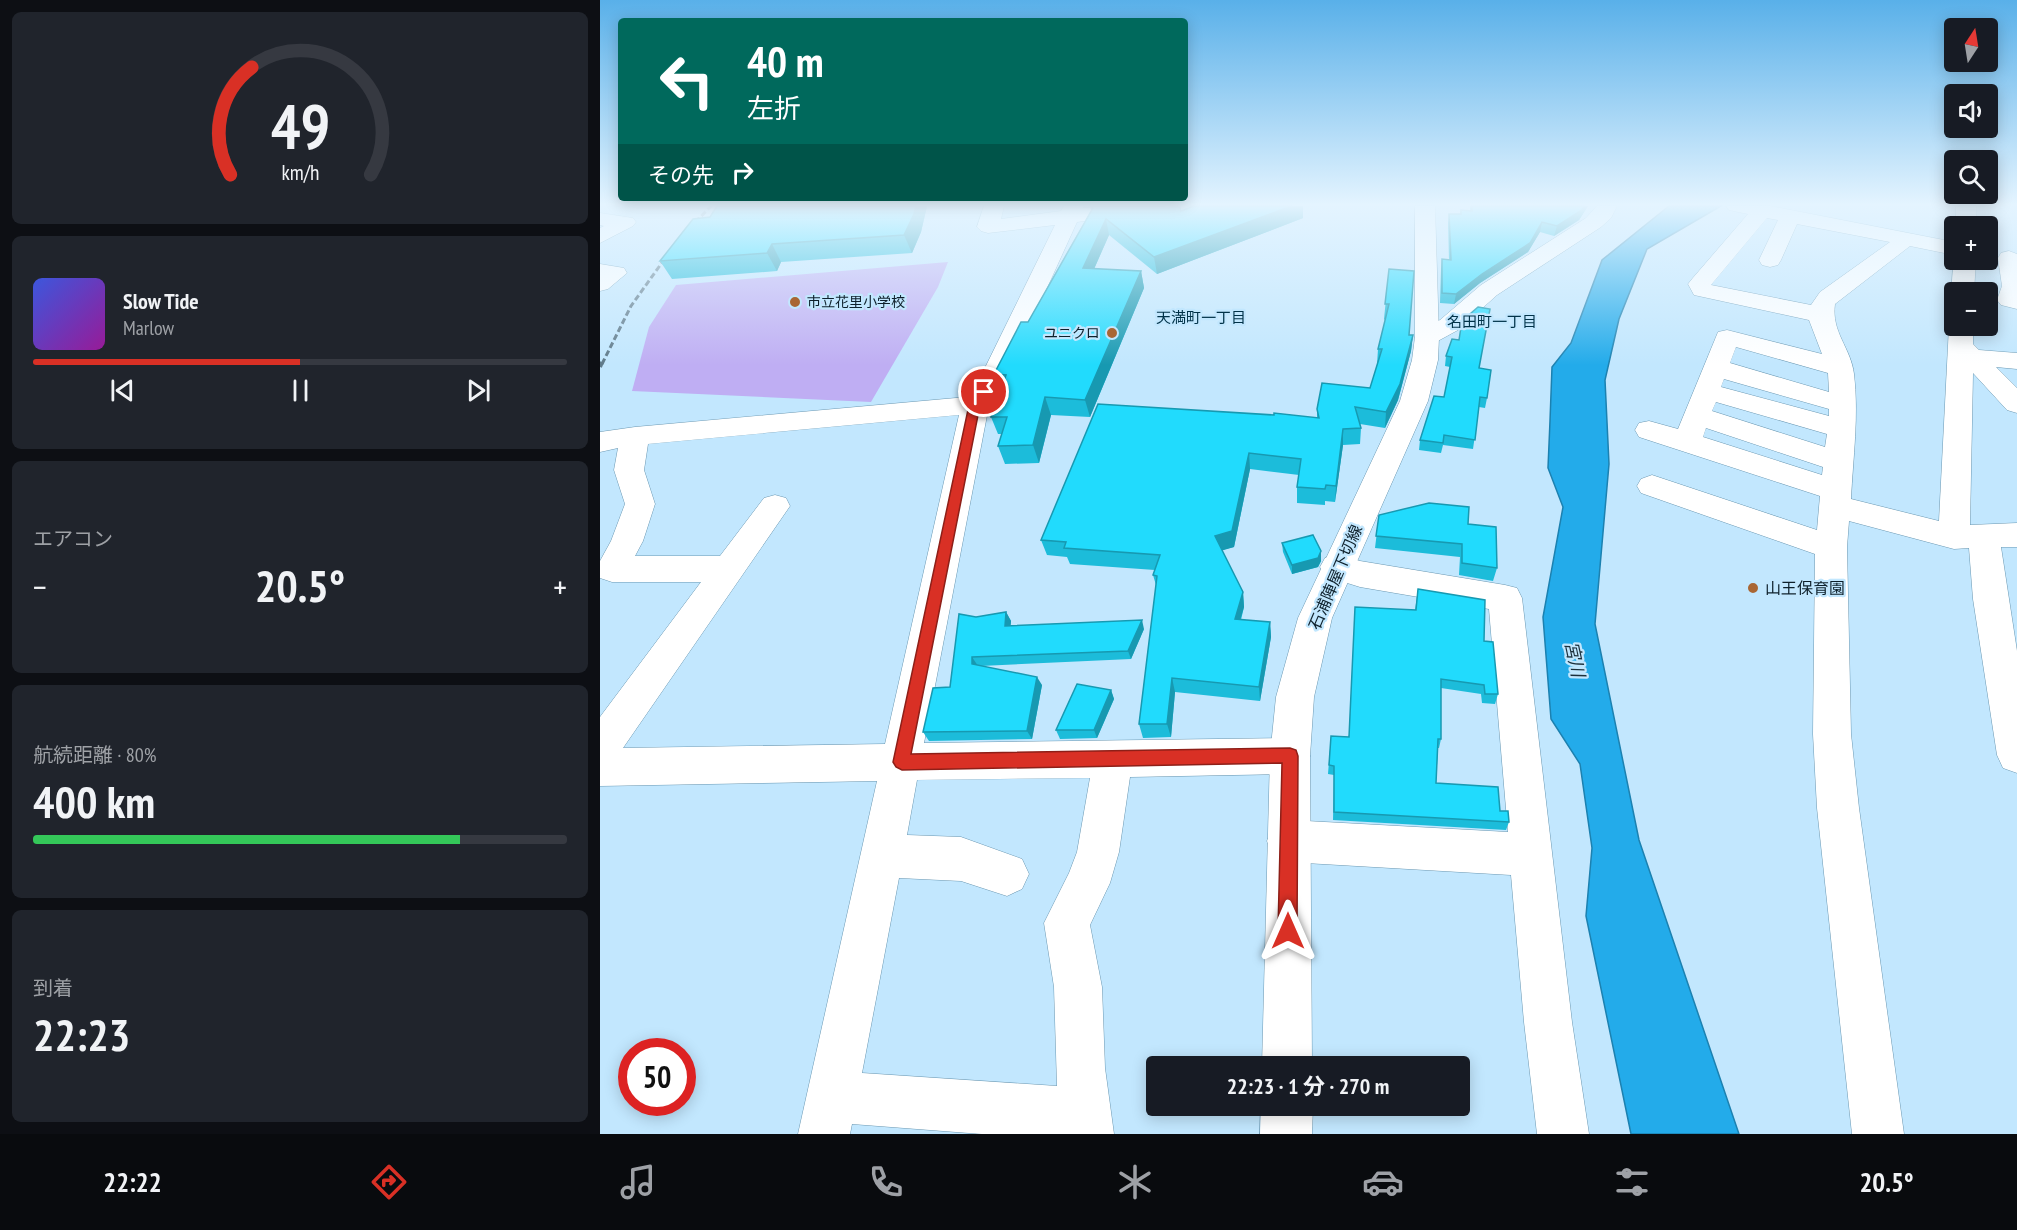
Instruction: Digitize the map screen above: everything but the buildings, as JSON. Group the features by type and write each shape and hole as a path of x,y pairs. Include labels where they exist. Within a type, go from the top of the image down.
{"street":[{"path":"1050,259 993,378 975,405 828,1115 1057,1114 1086,1117 1080,1068 1078,987 1067,922 1088,883 1098,852 1113,758"},
{"name":"石浦陣屋下切線","path":"1287,1056 1288,841 1290,756 1295,697 1315,618 1414,401 1425,360 1427,338 1426,259"},
{"path":"1427,338 1449,325 1490,290 1538,259"},
{"path":"1719,259 1701,287 1822,315"},
{"path":"1878,1134 1838,808 1832,734 1831,547 1842,416 1840,369 1823,326 1822,315 1823,304 1828,297 1880,259"},
{"path":"2006,259 2014,286 2009,300 2017,302"},
{"path":"600,271 616,273 600,284"},
{"path":"1697,417 1727,337 1826,363 1840,369"},
{"path":"1964,343 1995,357 2017,361"},
{"path":"1964,343 2017,404"},
{"path":"1964,343 1968,536 1987,556 1990,599 2017,755"},
{"path":"1716,366 1741,376 1825,400 1842,416"},
{"path":"600,442 635,436 975,405"},
{"path":"1649,430 1697,417 1842,416"},
{"path":"1697,417 1835,498 1968,536 2017,535"},
{"path":"1697,417 1839,460"},
{"path":"635,436 629,470 640,504 627,541 612,570 731,569"},
{"path":"1652,486 1831,547"},
{"path":"600,748 775,506"},
{"path":"1337,567 1360,574 1504,598 1530,852 1563,1134"},
{"path":"600,767 1290,756"},
{"path":"1288,841 1516,854 1530,852"},
{"path":"882,856 961,859 1007,874"},
{"path":"1286,1134 1287,1116"}],"shaded area":[{"path":"948,262 938,287 871,402 632,391 649,327 676,285"}],"water":[{"name":"宮川","path":"1643,259 1619,319 1605,380 1609,464 1595,624 1639,840 1739,1134 1631,1134 1586,916 1592,848 1580,764 1551,719 1543,617 1563,507 1548,468 1552,367 1571,343 1602,260"}],"railway":[{"path":"602,364 631,306 665,259"},
{"path":"600,367 602,362"}],"place":[{"name":"市立花里小学校","path":"795,302"},
{"name":"ユニクロ","path":"1112,333"},
{"name":"山王保育園","path":"1753,588"}],"district":[{"name":"天満町一丁目","path":"1201,317"},
{"name":"名田町一丁目","path":"1492,321"}],"route":[{"path":"984,392 975,405 902,762 1290,756 1288,931"}]}
